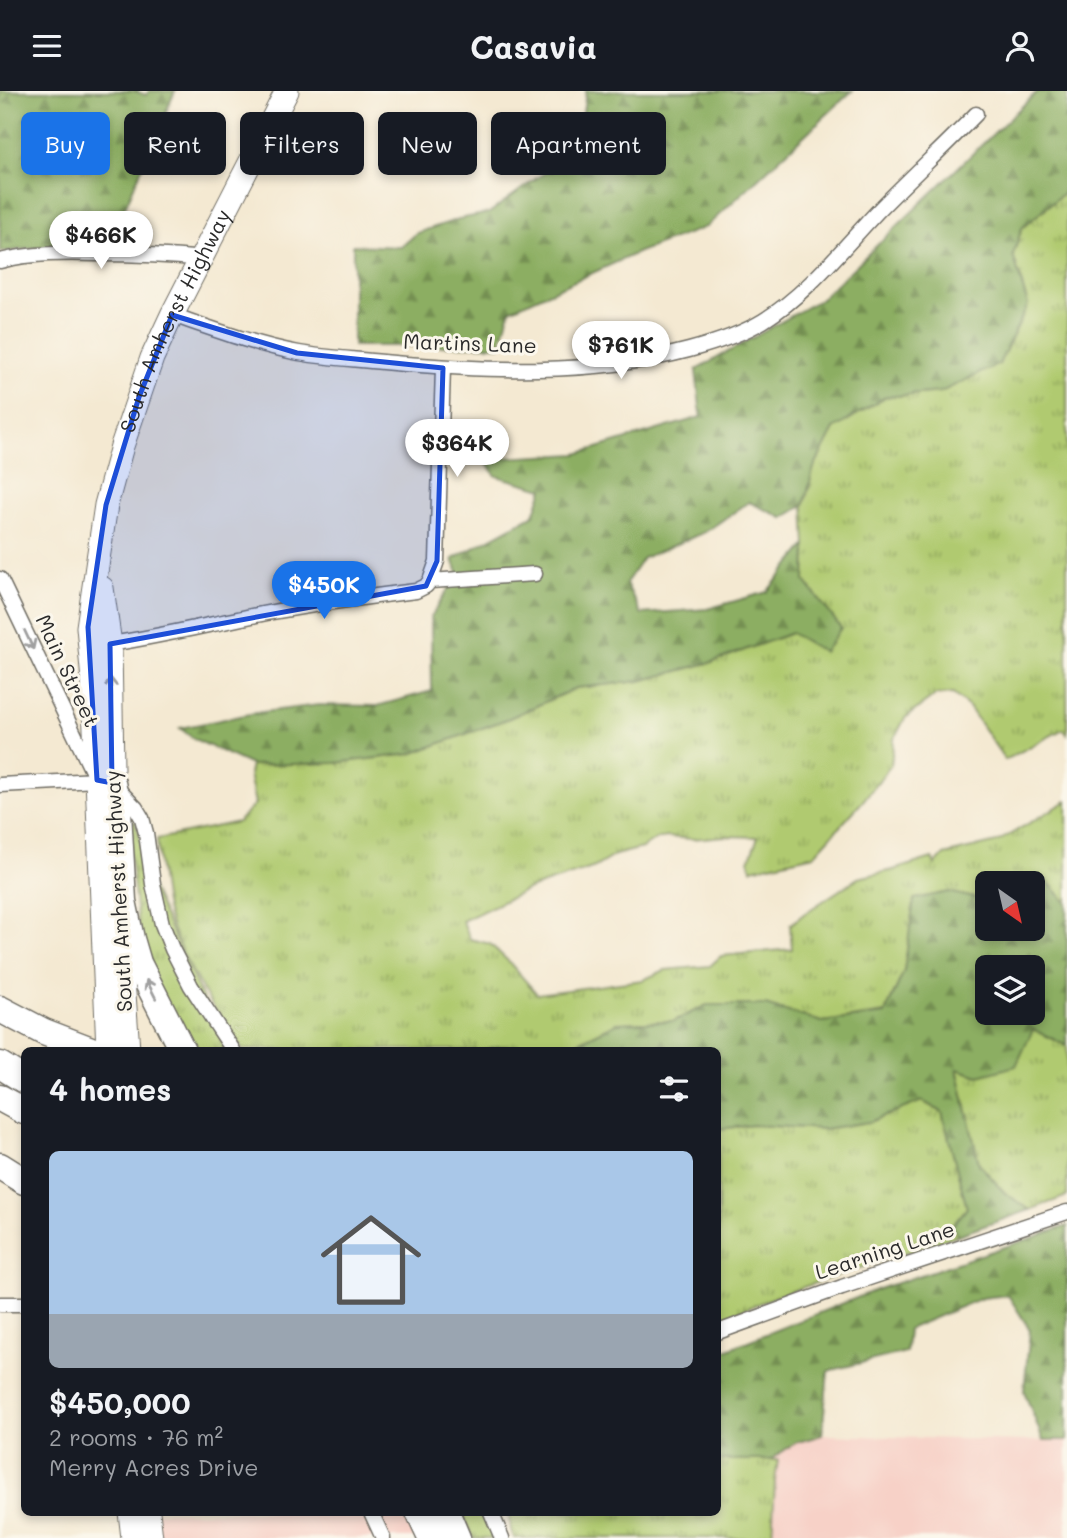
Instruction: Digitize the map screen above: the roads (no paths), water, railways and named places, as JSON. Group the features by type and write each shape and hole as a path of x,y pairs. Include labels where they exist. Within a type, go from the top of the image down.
{"highway":[{"path":"104,782 118,812 123,901 138,963 180,1047"},
{"path":"0,1009 44,1032 83,1047"},
{"path":"0,1065 21,1078"},
{"path":"0,1098 21,1109"},
{"path":"0,1166 21,1179"},
{"path":"421,1516 431,1538"},
{"path":"448,1516 457,1538"}],"main road":[{"name":"South Amherst Highway","path":"128,1047 112,809 104,782 88,627 106,505 122,446 152,358 287,91"},
{"name":"South Amherst Highway","path":"98,564 110,644 104,782 108,1047"},
{"path":"130,1516 133,1538"},
{"path":"148,1516 150,1538"}],"street":[{"name":"Martins Lane","path":"172,315 235,336 297,352 443,367 553,368 613,364 681,352 738,334 774,313 806,287 976,114"},
{"path":"0,261 16,257 70,253 164,254 201,259"},
{"path":"110,644 269,613 416,591 426,586 437,561 443,367"},
{"path":"430,581 536,574"},
{"name":"Main Street","path":"0,579 104,782 136,807 142,818 153,884 162,923 172,949 191,986 231,1047"},
{"path":"0,785 104,782"},
{"name":"Learning Lane","path":"721,1331 1067,1212"},
{"path":"0,1304 21,1304"},
{"path":"373,1516 383,1538"},
{"path":"493,1516 502,1538"}]}
